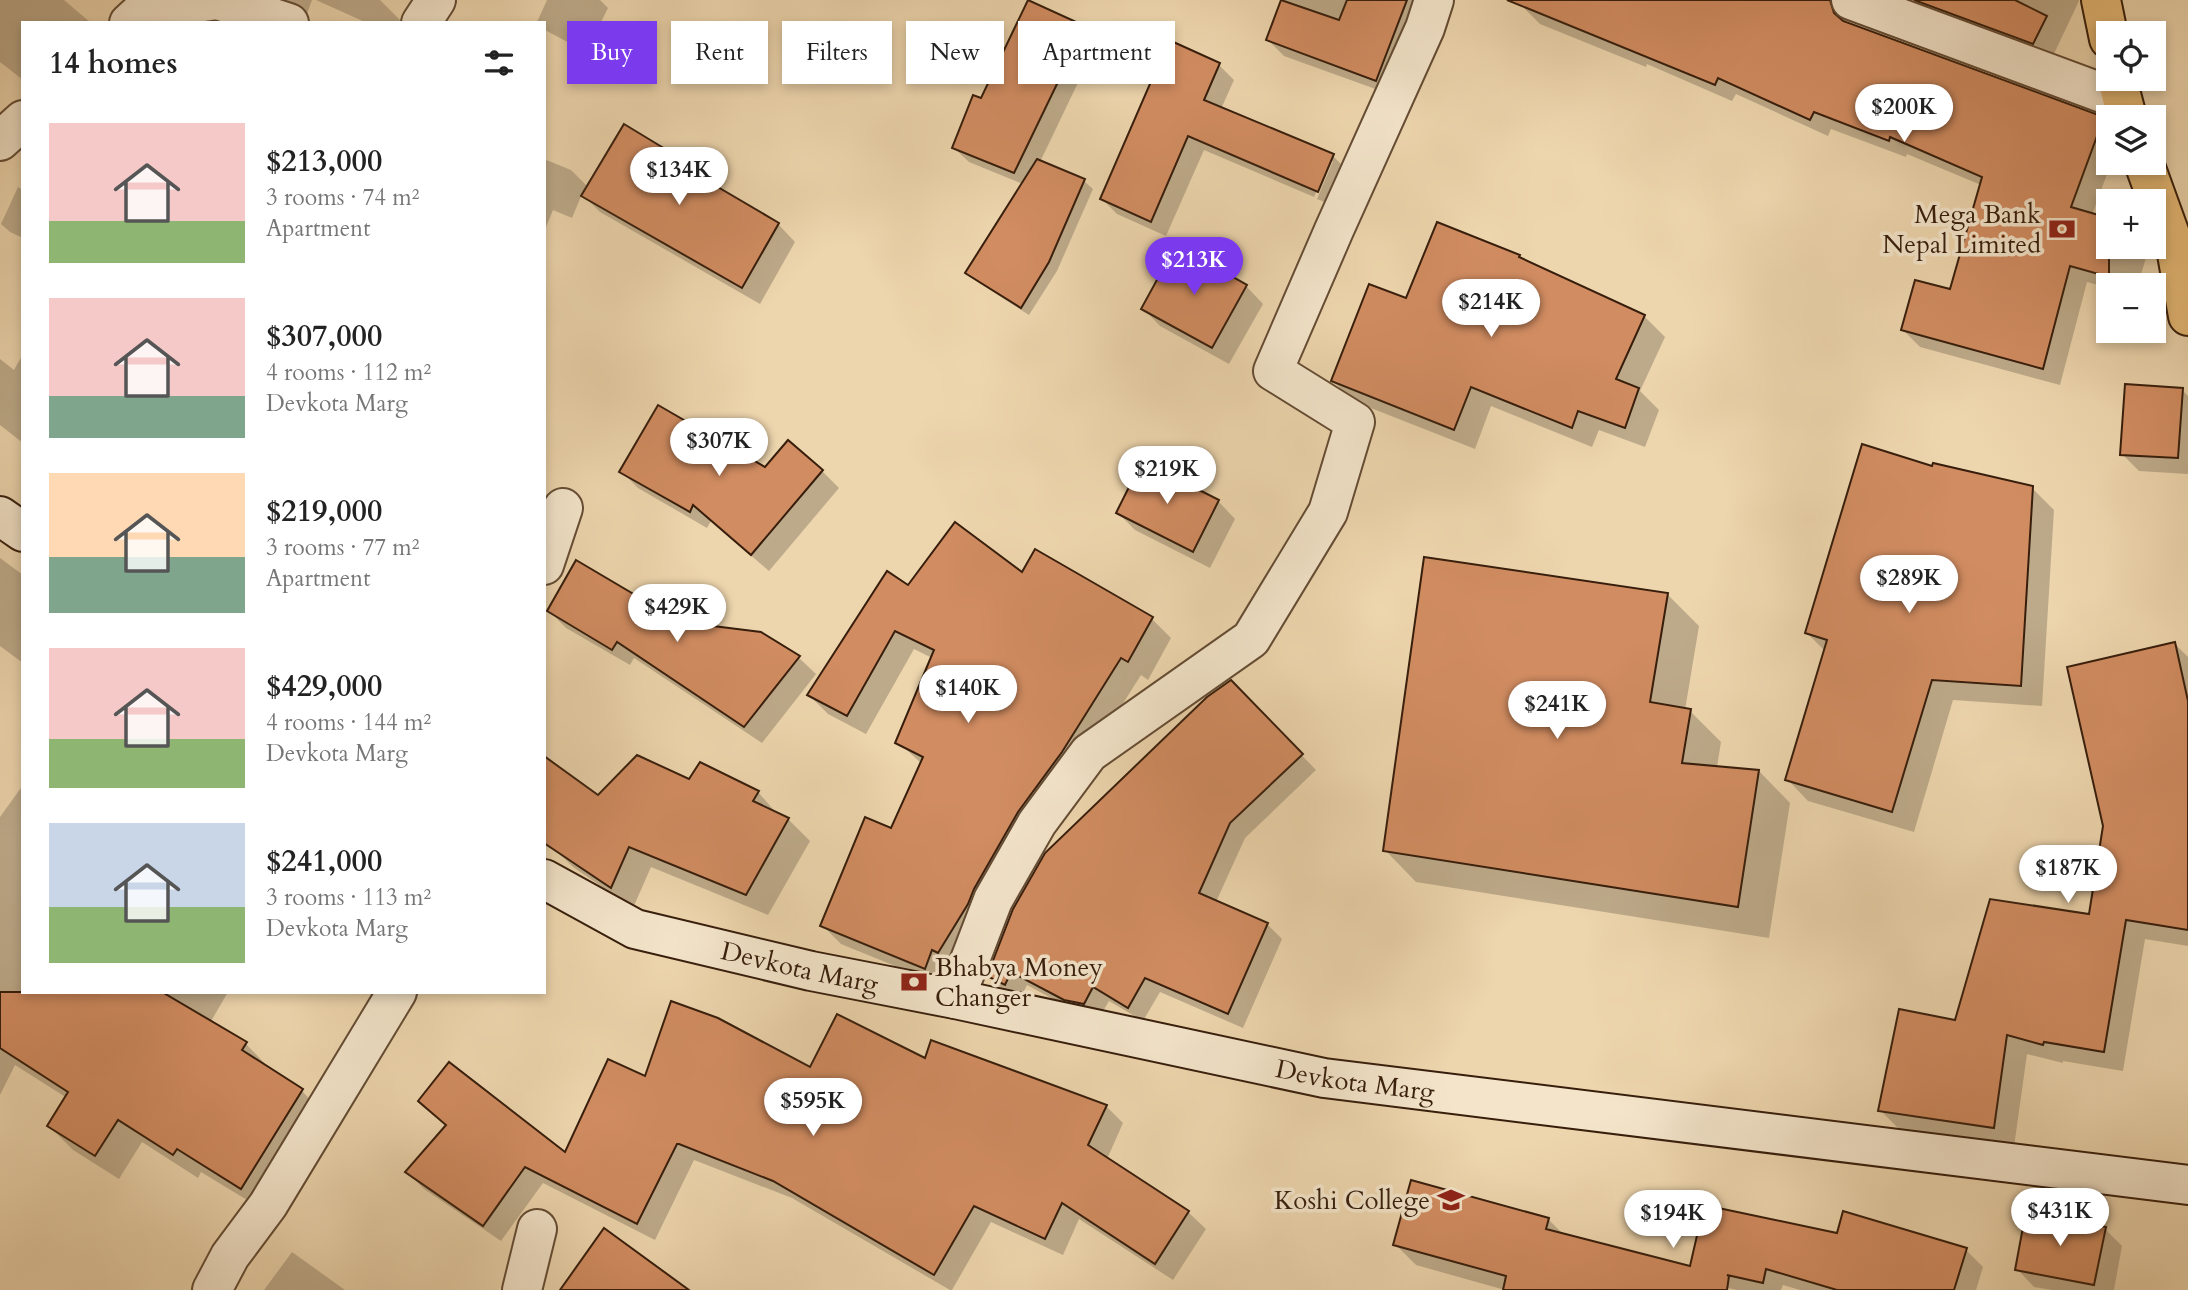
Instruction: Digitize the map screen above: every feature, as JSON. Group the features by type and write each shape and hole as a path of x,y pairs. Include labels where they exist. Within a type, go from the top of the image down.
{"main road":[{"path":"2101,0 2105,21"},
{"path":"2148,175 2177,254 2188,316"}],"street":[{"path":"131,21 142,11 217,0 283,21"},
{"path":"422,21 436,0"},
{"path":"955,999 993,900 1037,823 1088,753 1251,639 1328,512 1356,422 1273,371 1425,28 1434,0"},
{"path":"1851,0 2122,99"},
{"path":"0,141 21,122"},
{"path":"546,559 563,508"},
{"path":"0,516 21,531"},
{"name":"Devkota Marg","path":"546,879 635,929 811,971 1324,1078 2188,1185"},
{"path":"212,1290 230,1256 268,1205 396,994"},
{"path":"522,1290 537,1229"}],"building":[{"path":"1028,0 1074,21 1018,21 1018,84 1057,84 1014,173 952,148 973,95 981,98 988,84 1004,84 1004,50"},
{"path":"1281,0 1339,20 1347,0 1407,0 1376,81 1266,40"},
{"path":"1507,0 1830,0 1834,13 1843,21 2096,114 2096,139 2071,207 2096,214 2096,259 2109,259 2109,273 2096,273 2070,266 2043,369 1901,330 1915,280 1950,289 1982,177 1890,137 1889,141 1814,112 1810,120 1718,78 1715,85"},
{"path":"1914,0 2015,0 2047,16 2033,44"},
{"path":"1175,43 1220,63 1204,100 1334,154 1318,192 1188,136 1151,222 1100,199 1150,84 1175,84"},
{"path":"624,124 685,161 682,166 779,223 742,288 581,196"},
{"path":"1037,159 1085,179 1049,262 1021,308 965,273"},
{"path":"1437,222 1520,255 1519,257 1645,315 1616,379 1639,388 1625,428 1578,411 1572,428 1471,387 1454,430 1331,381 1369,284 1406,298"},
{"path":"1176,245 1247,285 1212,348 1141,309"},
{"path":"2125,384 2183,388 2178,458 2120,455"},
{"path":"658,405 765,467 788,440 823,470 751,555 693,505 690,512 619,472"},
{"path":"1862,444 1932,466 1933,463 2033,486 2021,686 1932,680 1892,812 1785,780 1827,640 1805,633"},
{"path":"1142,461 1219,500 1193,552 1116,513"},
{"path":"955,522 1022,572 1035,549 1153,617 1128,662 1121,658 1062,752 1018,812 968,904 938,953 932,950 925,969 820,926 865,817 891,828 923,757 895,743 934,650 895,631 847,716 807,695 887,571 908,585"},
{"path":"1424,557 1668,593 1650,702 1691,709 1682,763 1759,770 1738,907 1383,851"},
{"path":"576,560 681,622 761,632 800,656 744,727 617,642 612,650 547,611"},
{"path":"2175,642 2188,701 2188,930 2126,920 2104,1052 2044,1042 2043,1045 2007,1035 1994,1128 1878,1111 1899,1009 1955,1020 1990,899 2089,914 2103,826 2067,667"},
{"path":"1231,680 1303,754 1230,823 1199,893 1268,923 1228,1014 1145,978 1128,1008 1093,987 1084,1004 1064,1000 1011,972 1005,985 987,976 1013,909 1045,853 1207,697"},
{"path":"637,755 689,779 700,762 759,791 753,801 789,818 746,895 629,847 611,888 546,844 546,757 598,795"},
{"path":"0,992 165,994 247,1042 242,1050 303,1089 241,1189 177,1149 173,1155 118,1120 95,1156 47,1126 68,1092 0,1048"},
{"path":"671,1001 718,1018 810,1067 837,1014 925,1058 931,1040 1107,1105 1088,1145 1189,1211 1155,1264 1062,1203 1045,1239 974,1206 934,1275 773,1181 679,1144 637,1224 525,1167 483,1226 405,1172 446,1125 418,1101 449,1062 565,1152 608,1059 645,1076"},
{"path":"1411,1180 1549,1218 1546,1229 1690,1266 1704,1205 1837,1233 1843,1211 1967,1248 1954,1290 1837,1290 1766,1269 1763,1283 1727,1275 1727,1290 1503,1290 1506,1276 1393,1245"},
{"path":"2026,1211 2106,1227 2094,1285 2015,1270"},
{"path":"604,1228 689,1290 560,1290"}],"place":[{"name":"Mega Bank Nepal Limited","path":"2062,229"},
{"name":"Bhabya Money Changer","path":"914,982"},
{"name":"Koshi College","path":"1451,1200"}]}
